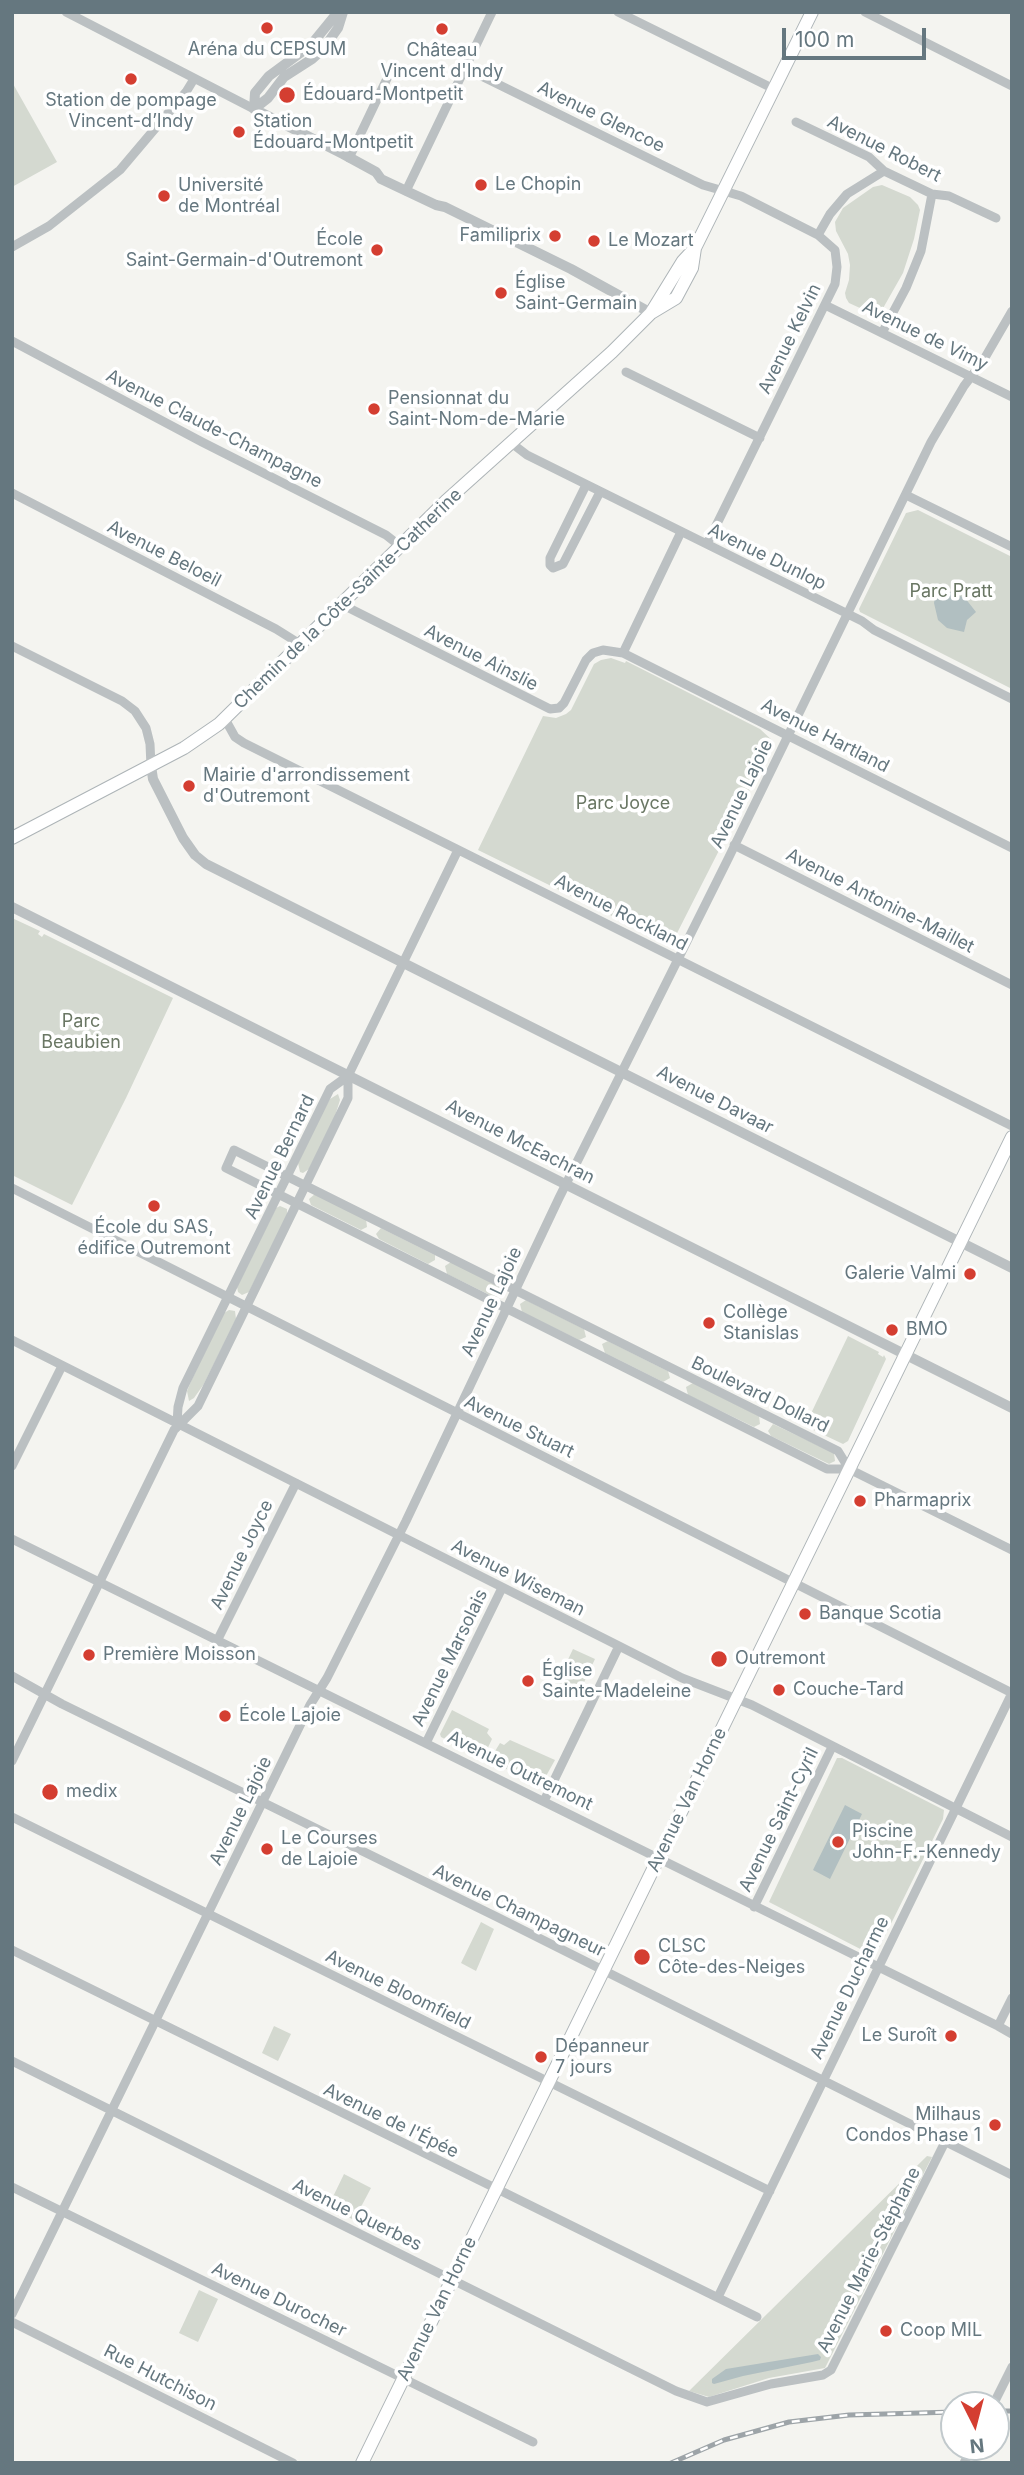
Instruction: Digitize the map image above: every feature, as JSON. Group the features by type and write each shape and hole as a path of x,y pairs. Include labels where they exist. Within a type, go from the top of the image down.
{"main road":[{"name":"Chemin de la Côte-Sainte-Catherine","path":"12,838 198,741 225,719 510,442 612,352 651,313 676,298 692,268 695,248 811,12"},
{"name":"Avenue Van Horne","path":"362,2463 1012,1137"}],"street":[{"path":"66,12 376,172 381,179 408,188 436,205 445,207 603,286 651,313"},
{"path":"254,109 256,93 269,75 311,45 341,12"},
{"path":"408,188 492,12"},
{"path":"618,12 774,89"},
{"path":"865,12 1012,86"},
{"path":"349,158 393,66"},
{"name":"Avenue Glencoe","path":"465,68 703,185 724,190"},
{"path":"12,247 48,226 120,170 194,79"},
{"name":"Avenue Robert","path":"796,122 869,157 884,171 932,194 949,196 996,218"},
{"path":"724,190 818,235 830,214 847,194 884,171"},
{"path":"882,333 906,288 921,251 932,194"},
{"name":"Avenue Kelvin","path":"707,544 835,284 835,250 818,235"},
{"name":"Avenue de Vimy","path":"825,305 1012,397"},
{"name":"Avenue Lajoie","path":"12,2314 208,1913 398,1535 565,1185 931,442 964,386 984,361 1012,311"},
{"name":"Avenue Claude-Champagne","path":"12,341 202,442 386,535 400,546"},
{"path":"626,372 760,438"},
{"name":"Avenue Dunlop","path":"510,442 527,455 1012,699"},
{"path":"586,485 550,558 553,568 563,564 600,492"},
{"name":"Avenue Beloeil","path":"12,493 276,629 300,644"},
{"path":"906,495 1012,547"},
{"path":"623,653 681,532"},
{"name":"Avenue Ainslie","path":"341,604 550,709 564,704 586,660 593,653 603,650 623,653"},
{"path":"12,646 122,701 135,711 146,728 151,766"},
{"name":"Avenue Hartland","path":"623,653 1012,848"},
{"name":"Avenue Rockland","path":"225,719 241,742 1012,1126"},
{"name":"Avenue Davaar","path":"151,766 153,779 183,838 202,862 1012,1268"},
{"name":"Avenue Antonine-Maillet","path":"734,845 1012,985"},
{"path":"348,1076 458,850"},
{"name":"Avenue McEachran","path":"12,907 1012,1408"},
{"name":"Avenue Bernard","path":"12,1761 177,1424 183,1388 330,1089 348,1076"},
{"name":"Avenue Bernard","path":"177,1424 198,1406 348,1098 348,1076"},
{"name":"Boulevard Dollard","path":"234,1150 838,1451 849,1469 827,1469 226,1168 234,1150"},
{"name":"Avenue Stuart","path":"12,1188 1012,1693"},
{"name":"Avenue Wiseman","path":"12,1340 682,1678 736,1699 1012,1837"},
{"path":"12,1466 62,1366"},
{"path":"849,1469 1012,1550"},
{"name":"Avenue Joyce","path":"217,1642 296,1483"},
{"name":"Avenue Outremont","path":"12,1539 1012,2034"},
{"name":"Avenue Marsolais","path":"426,1742 502,1588"},
{"path":"544,1801 619,1646"},
{"name":"Avenue Champagneur","path":"12,1676 1012,2175"},
{"name":"Avenue Ducharme","path":"718,2297 1012,1693"},
{"name":"Avenue Saint-Cyril","path":"754,1907 832,1747"},
{"name":"Avenue Bloomfield","path":"12,1817 770,2191"},
{"name":"Avenue de l'Épée","path":"12,1950 757,2317"},
{"path":"998,2026 1012,1998"},
{"name":"Avenue Querbes","path":"12,2062 688,2397"},
{"name":"Avenue Marie-Stéphane","path":"688,2397 714,2401 771,2384 822,2375 831,2370 945,2142"},
{"name":"Avenue Durocher","path":"12,2187 533,2442"},
{"name":"Rue Hutchison","path":"12,2322 293,2463"},
{"path":"1000,2391 1012,2367"}],"green space":[{"path":"12,82 57,162 12,187"},
{"path":"882,185 910,197 920,210 903,273 882,310 873,314 849,303 846,298 850,265 835,222 843,208 873,187"},
{"name":"Parc Pratt","path":"918,510 1012,557 1012,689 860,612 859,609 906,513"},
{"name":"Parc Joyce","path":"611,658 625,663 626,661 760,729 774,742 671,945 478,850 543,716 556,718 571,710 594,664"},
{"name":"Parc Beaubien","path":"12,918 40,931 38,934 42,937 44,934 173,998 72,1205 12,1175"},
{"path":"338,1094 340,1100 335,1116 309,1169 300,1172 298,1163 323,1111 330,1099"},
{"path":"315,1194 366,1219 367,1227 361,1230 311,1205 309,1199"},
{"path":"280,1206 287,1209 287,1215 249,1292 242,1295 237,1287 276,1208"},
{"path":"381,1228 435,1255 435,1260 428,1264 379,1239 376,1234"},
{"path":"451,1262 502,1288 503,1295 496,1298 447,1274 445,1266"},
{"path":"526,1300 584,1329 586,1337 579,1340 522,1312 520,1304"},
{"path":"235,1311 236,1319 204,1384 189,1401 187,1391 192,1379 224,1313"},
{"path":"848,1336 879,1352 883,1357 884,1355 886,1359 848,1441 843,1444 805,1426"},
{"path":"608,1341 668,1371 670,1378 663,1382 605,1353 602,1344"},
{"path":"693,1383 759,1416 760,1424 754,1427 688,1395 686,1387"},
{"path":"773,1424 834,1453 835,1461 829,1464 771,1436 768,1431"},
{"path":"573,1649 595,1659 578,1695 555,1687"},
{"path":"452,1710 489,1729 487,1733 492,1739 483,1758 441,1737"},
{"path":"510,1740 555,1760 541,1785 489,1761 500,1743 504,1745"},
{"path":"837,1758 842,1758 944,1810 943,1819 878,1950 870,1954 769,1902"},
{"path":"481,1922 494,1929 476,1971 461,1963"},
{"path":"274,2026 291,2034 278,2061 262,2053"},
{"path":"927,2156 932,2157 825,2368 769,2378 709,2397 689,2391"},
{"path":"344,2174 371,2188 354,2220 328,2207"},
{"path":"199,2290 218,2299 198,2342 179,2333"}],"shaded area":[{"path":"948,591 965,598 976,612 967,620 964,632 947,628 938,620 935,597 940,592"},
{"name":"Piscine John-F.-Kennedy","path":"845,1805 862,1814 830,1879 813,1870"},
{"path":"818,2354 820,2360 712,2383 712,2379 726,2369"}],"railway":[{"path":"671,2463 724,2440 789,2422 849,2415 940,2412"}],"place":[{"name":"Aréna du CEPSUM","path":"267,28"},
{"name":"Château Vincent d'Indy","path":"442,29"},
{"name":"Station de pompage Vincent-d’Indy","path":"131,79"},
{"name":"Édouard-Montpetit","path":"287,95"},
{"name":"Station Édouard-Montpetit","path":"239,132"},
{"name":"Le Chopin","path":"481,185"},
{"name":"Université de Montréal","path":"164,196"},
{"name":"Familiprix","path":"555,236"},
{"name":"Le Mozart","path":"594,241"},
{"name":"École Saint-Germain-d'Outremont","path":"377,250"},
{"name":"Église Saint-Germain","path":"501,293"},
{"name":"Pensionnat du Saint-Nom-de-Marie","path":"374,409"},
{"name":"Mairie d'arrondissement d'Outremont","path":"189,786"},
{"name":"École du SAS, édifice Outremont","path":"154,1206"},
{"name":"Galerie Valmi","path":"970,1274"},
{"name":"Collège Stanislas","path":"709,1323"},
{"name":"BMO","path":"892,1330"},
{"name":"Pharmaprix","path":"860,1501"},
{"name":"Banque Scotia","path":"805,1614"},
{"name":"Première Moisson","path":"89,1655"},
{"name":"Outremont","path":"719,1659"},
{"name":"Église Sainte-Madeleine","path":"528,1681"},
{"name":"Couche-Tard","path":"779,1690"},
{"name":"École Lajoie","path":"225,1716"},
{"name":"medix","path":"50,1792"},
{"name":"Piscine John-F.-Kennedy","path":"838,1842"},
{"name":"Le Courses de Lajoie","path":"267,1849"},
{"name":"CLSC Côte-des-Neiges","path":"642,1957"},
{"name":"Le Suroît","path":"951,2036"},
{"name":"Dépanneur 7 jours","path":"541,2057"},
{"name":"Milhaus Condos Phase 1","path":"995,2125"},
{"name":"Coop MIL","path":"886,2331"}]}
